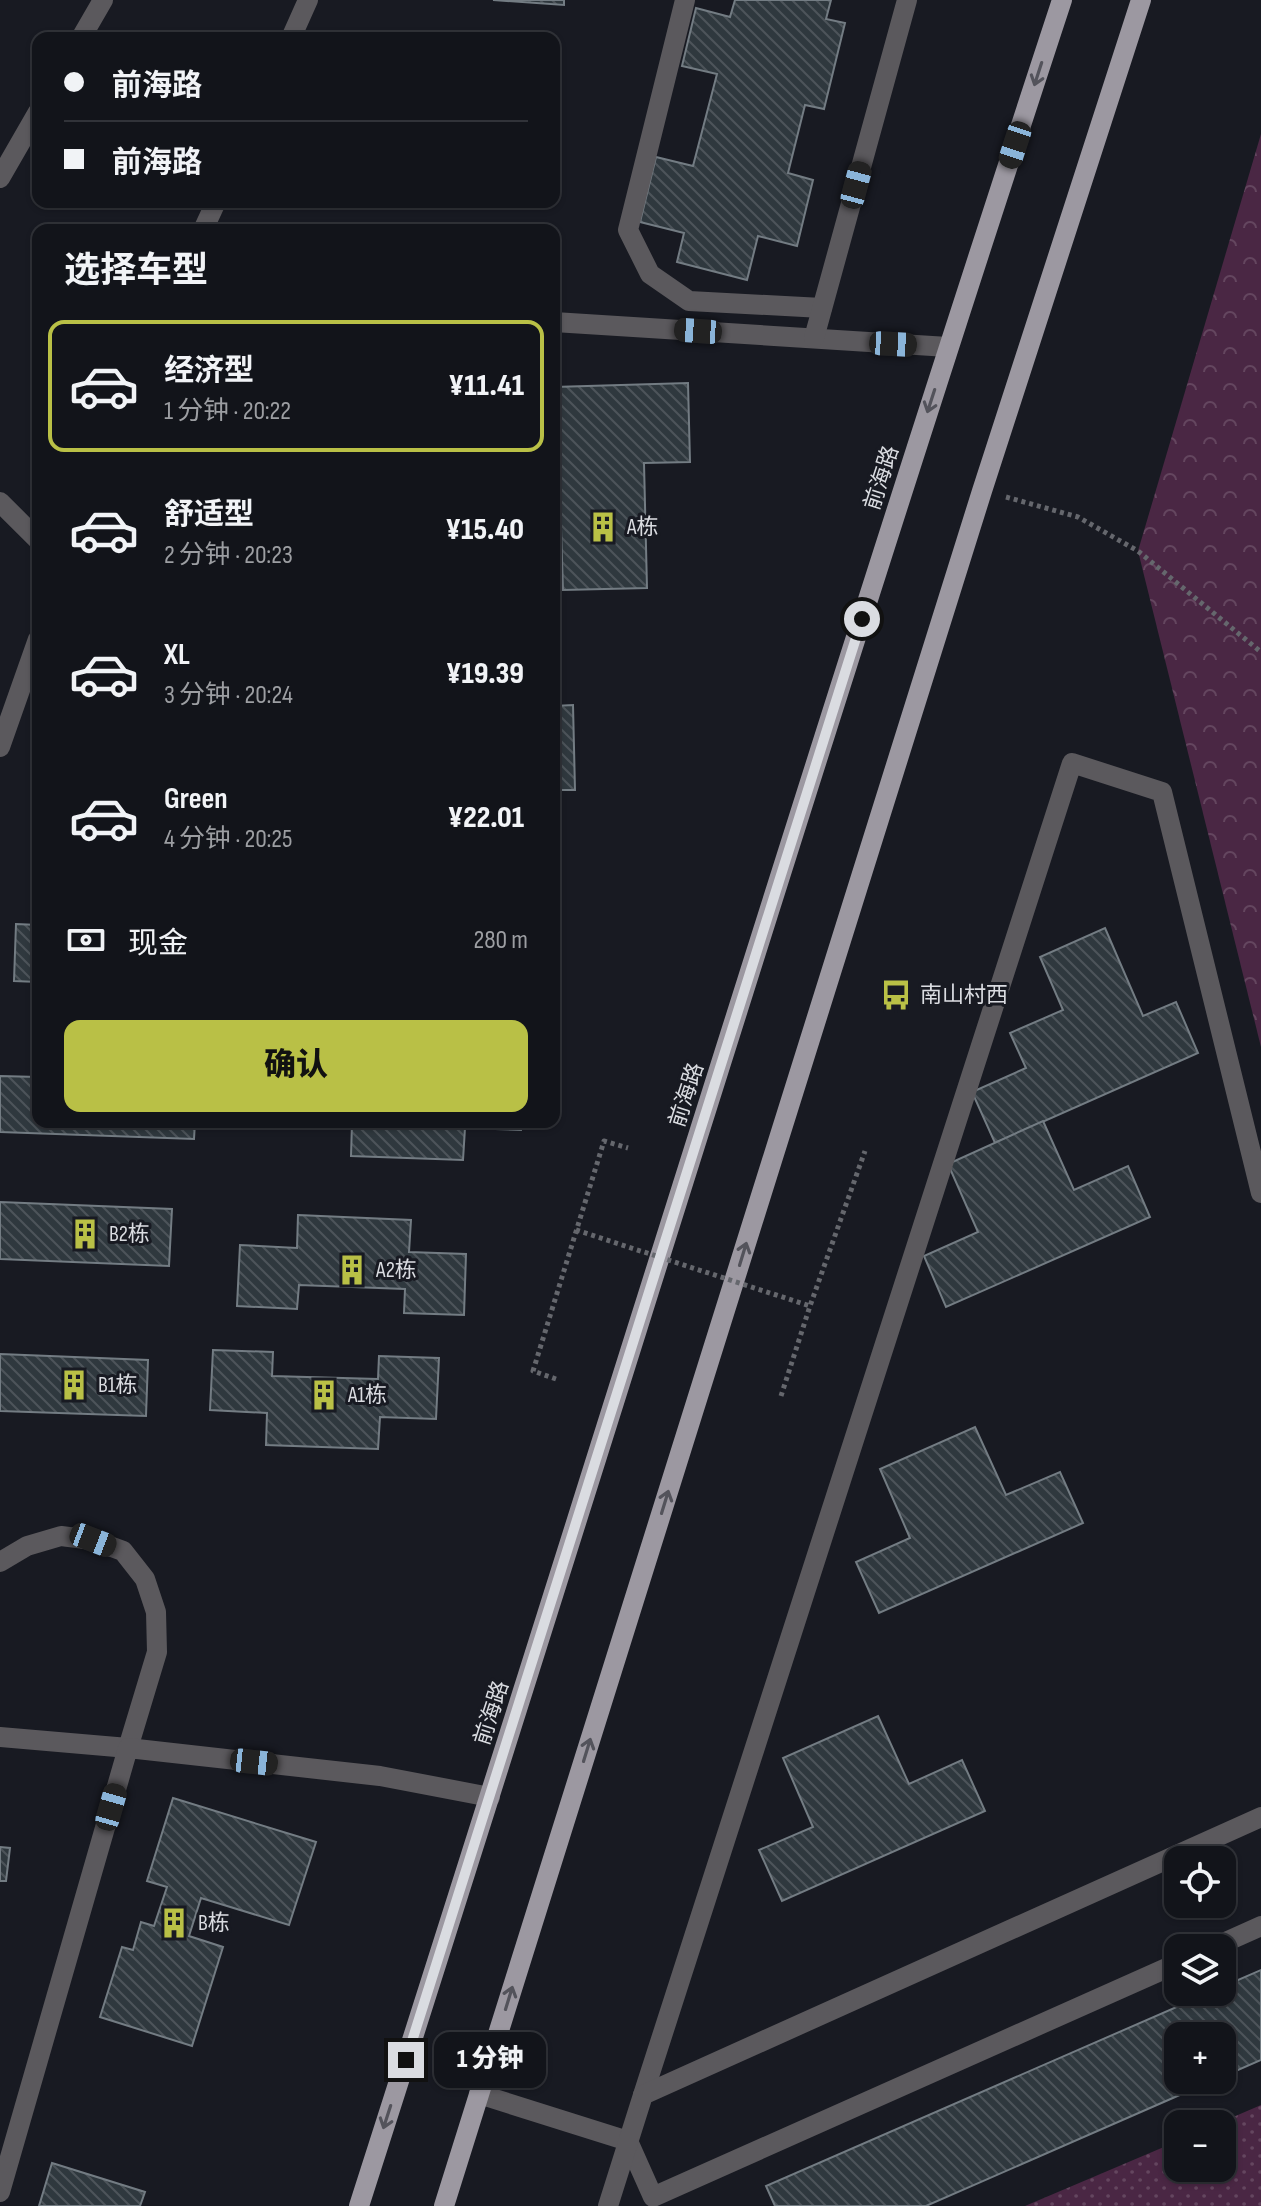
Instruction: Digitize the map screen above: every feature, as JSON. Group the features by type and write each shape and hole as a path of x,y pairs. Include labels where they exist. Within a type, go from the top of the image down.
{"main road":[{"name":"前海路","path":"359,2206 948,347 1062,0"},
{"path":"444,2206 982,491 1143,0"}],"street":[{"path":"84,32 103,0"},
{"path":"294,32 308,0"},
{"path":"685,0 628,230 650,274 689,301 822,308"},
{"path":"814,338 907,0"},
{"path":"0,178 32,122"},
{"path":"560,322 948,347"},
{"path":"0,502 32,534"},
{"path":"0,747 32,656"},
{"path":"608,2206 1072,763 1162,792 1261,1193"},
{"path":"0,1562 27,1546 61,1536 93,1540 123,1551 145,1579 156,1612 157,1652 0,2192"},
{"path":"0,1737 380,1776 490,1797"},
{"path":"643,2095 1261,1817"},
{"path":"1236,1937 1261,1926"},
{"path":"479,2094 628,2141 653,2197 1164,1969"}],"path":[{"path":"982,491 1078,517 1126,544 1261,652"},
{"path":"556,1379 533,1371 576,1230 604,1141 628,1148"},
{"path":"781,1396 865,1151"},
{"path":"576,1230 810,1306"}],"green space":[{"path":"1261,134 1261,1047 1138,551"},
{"path":"1261,2105 1261,2206 1025,2206 1164,2147 1164,2182 1236,2182 1236,2116"}],"building":[{"path":"493,0 564,0 564,5"},
{"path":"735,0 831,0 826,19 845,23 824,109 805,105 788,173 813,180 797,246 758,236 747,280 677,262 684,233 640,222 656,157 693,166 717,74 682,66 696,8 730,17"},
{"name":"A栋","path":"688,383 690,462 644,463 647,588 563,590 560,387"},
{"path":"573,705 575,790 560,790 560,706"},
{"path":"16,924 32,925 32,982 14,981"},
{"path":"1105,928 1143,1016 1176,1002 1198,1053 995,1143 972,1092 1026,1068 1010,1033 1063,1010 1040,957"},
{"path":"0,1076 32,1077 32,1128 195,1128 194,1139 0,1132"},
{"path":"1043,1121 1074,1190 1128,1166 1150,1217 946,1307 924,1256 978,1232 948,1164"},
{"path":"352,1128 465,1128 463,1160 351,1156"},
{"path":"465,1128 521,1128 521,1130"},
{"name":"B2栋","path":"0,1202 172,1209 169,1266 0,1259"},
{"name":"A2栋","path":"298,1215 411,1220 409,1252 466,1254 464,1315 404,1313 405,1289 299,1285 297,1309 237,1306 240,1245 297,1248"},
{"name":"A1栋","path":"213,1350 273,1352 272,1376 378,1379 379,1356 439,1358 436,1419 380,1417 378,1449 266,1445 267,1413 210,1410"},
{"name":"B1栋","path":"0,1354 148,1360 146,1416 0,1411"},
{"path":"975,1427 1006,1495 1060,1472 1083,1523 879,1613 856,1562 910,1538 880,1469"},
{"path":"878,1716 909,1784 962,1760 985,1811 782,1901 759,1850 813,1827 783,1758"},
{"name":"B栋","path":"173,1798 316,1842 289,1925 201,1898 189,1936 223,1947 192,2046 100,2017 122,1947 133,1950 141,1922 154,1926 167,1887 147,1881"},
{"path":"0,1847 10,1848 6,1881 0,1881"},
{"path":"1261,1970 1261,2060 1236,2071 1236,2022 1164,2022 1164,2094 1182,2094 926,2206 775,2206 766,2186 1179,2006 1236,2006 1236,1981"},
{"path":"52,2163 145,2192 140,2206 39,2206"}],"place":[{"name":"A栋","path":"603,527"},
{"name":"南山村西","path":"896,995"},
{"name":"B2栋","path":"85,1234"},
{"name":"A2栋","path":"352,1270"},
{"name":"B1栋","path":"74,1385"},
{"name":"A1栋","path":"324,1395"},
{"name":"B栋","path":"174,1923"}],"route":[{"path":"406,2060 862,619"}]}
